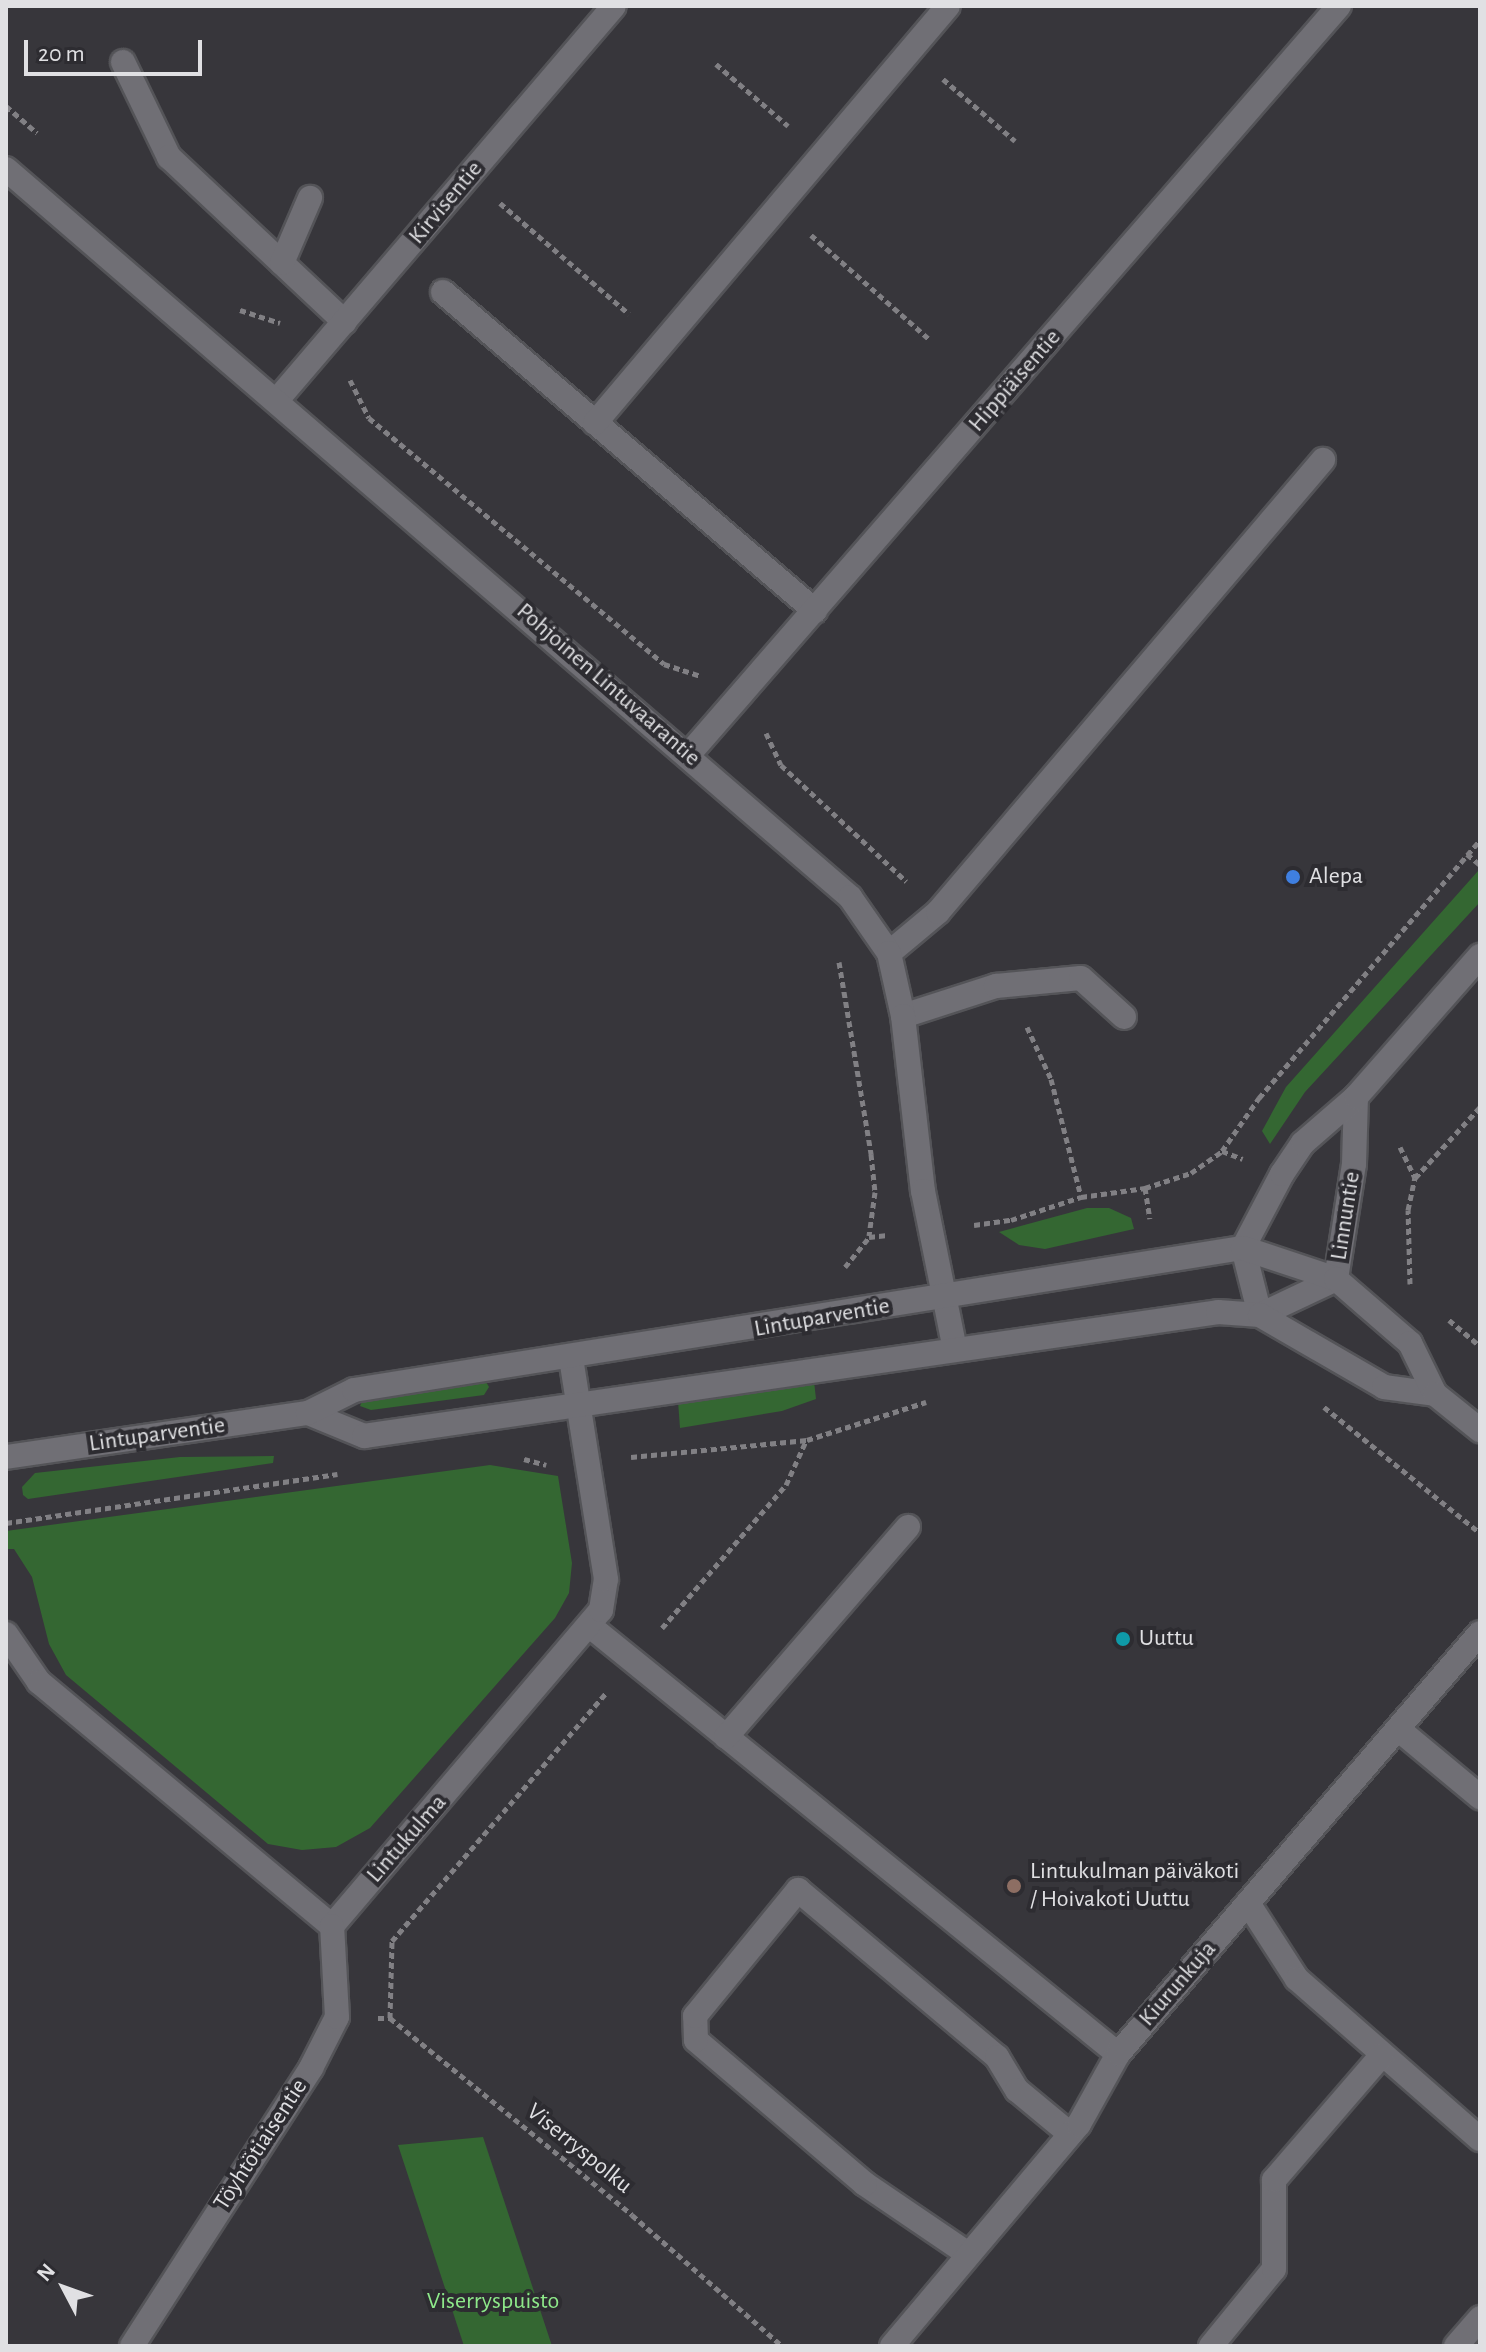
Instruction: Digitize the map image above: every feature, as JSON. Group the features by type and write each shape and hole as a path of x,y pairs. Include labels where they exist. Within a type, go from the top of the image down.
{"street":[{"path":"595,423 948,6"},
{"name":"Hippiäisentie","path":"689,754 1339,6"},
{"name":"Kirvisentie","path":"277,400 469,177 603,10"},
{"path":"123,62 169,157 345,322"},
{"name":"Pohjoinen Lintuvaarantie","path":"6,169 689,754 850,897 889,953 903,1016 923,1191 955,1349"},
{"path":"282,263 310,198"},
{"path":"443,292 815,611"},
{"path":"889,953 938,912 1323,460"},
{"path":"1435,1394 1384,1387 1260,1315 1243,1248 1303,1143 1356,1097 1480,956"},
{"path":"903,1016 996,986 1081,978 1124,1017"},
{"name":"Linnuntie","path":"1260,1315 1336,1279 1354,1164 1356,1097"},
{"name":"Lintuparventie","path":"6,1457 308,1413 354,1390 571,1358 1243,1248 1336,1279"},
{"path":"1336,1279 1410,1343 1435,1394 1480,1430"},
{"name":"Lintuparventie","path":"308,1413 364,1436 579,1408 1165,1316 1260,1315"},
{"name":"Lintukulma","path":"332,1926 590,1626 605,1598 606,1579 590,1461 571,1358"},
{"path":"726,1737 908,1527"},
{"path":"590,1626 1118,2054"},
{"name":"Kiurunkuja","path":"892,2346 1070,2134 1118,2054 1480,1633"},
{"path":"6,1634 39,1682 332,1926 337,2017"},
{"path":"1398,1729 1480,1797"},
{"path":"968,2254 865,2184 696,2040 695,2016 798,1890 997,2057 1017,2090 1070,2134"},
{"path":"1248,1903 1297,1979 1480,2139"},
{"name":"Töyhtötiaisentie","path":"132,2346 311,2068 337,2017"},
{"path":"1211,2346 1274,2269 1274,2180 1382,2055"},
{"path":"1456,2346 1480,2318"}],"path":[{"path":"911,51 1015,141"},
{"path":"716,64 822,155"},
{"path":"469,177 663,343"},
{"path":"778,206 930,340"},
{"path":"1222,1151 1259,1098 1480,840"},
{"path":"1467,854 1480,865"},
{"path":"831,949 845,981 871,1154 875,1192 869,1237"},
{"path":"1410,1288 1408,1210 1415,1178 1480,1107"},
{"path":"1397,1142 1415,1178"},
{"path":"1445,1317 1480,1346"},
{"path":"1316,1400 1480,1533"},
{"path":"521,1458 548,1465 807,1440 929,1401"},
{"path":"337,2017 390,2018 392,1941 786,1485 807,1440"},
{"path":"6,1523 354,1471"},
{"name":"Viserryspolku","path":"390,2018 632,2215 782,2346"}],"green space":[{"path":"1478,871 1480,902 1305,1092 1270,1144 1262,1131 1286,1087"},
{"path":"1087,1208 1109,1208 1131,1218 1134,1229 1045,1249 1019,1245 999,1232"},
{"path":"485,1380 489,1387 484,1395 371,1410 360,1406 363,1399"},
{"path":"814,1381 816,1399 782,1411 680,1428 678,1401"},
{"path":"274,1456 273,1463 28,1499 23,1495 22,1487 35,1473 180,1457"},
{"path":"490,1465 558,1476 572,1563 569,1593 555,1618 370,1828 336,1847 302,1850 268,1844 66,1675 49,1644 32,1577 14,1549 6,1549 6,1531"},
{"name":"Viserryspuisto","path":"483,2137 552,2346 464,2346 398,2145"}],"place":[{"name":"Alepa","path":"1293,877"},
{"name":"Uuttu","path":"1123,1639"},
{"name":"Lintukulman päiväkoti / Hoivakoti Uuttu","path":"1014,1886"}]}
